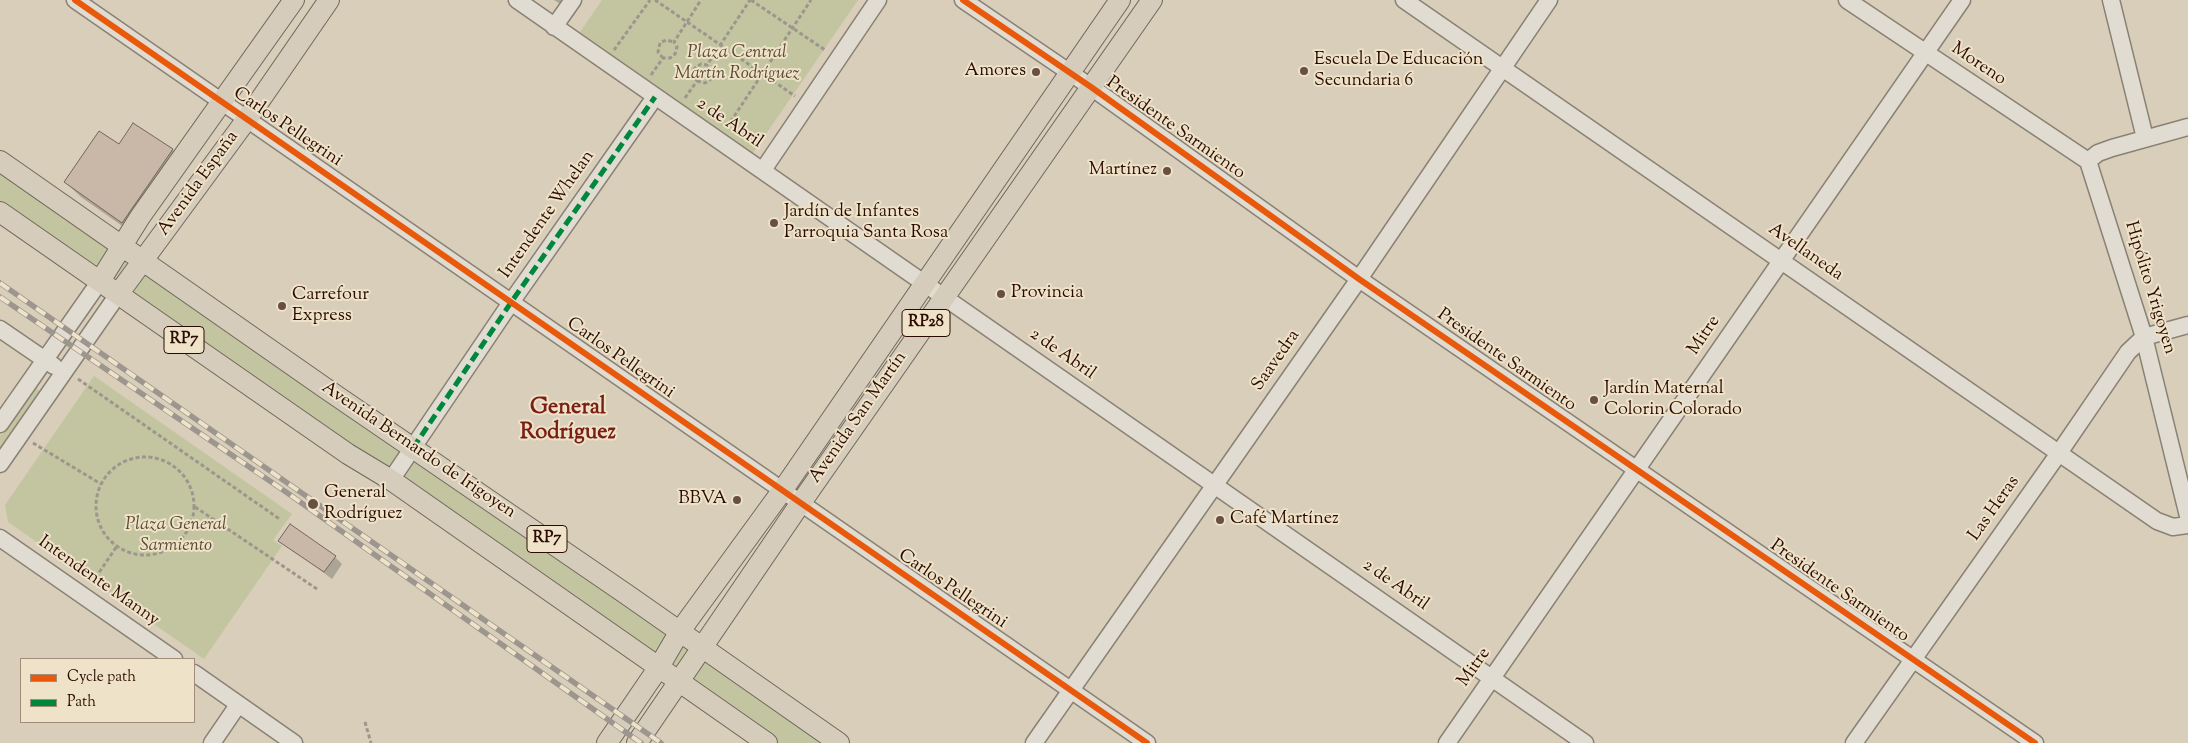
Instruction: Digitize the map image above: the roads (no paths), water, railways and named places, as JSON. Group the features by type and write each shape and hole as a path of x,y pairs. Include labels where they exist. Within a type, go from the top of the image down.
{"main road":[{"name":"Avenida España","path":"100,281 121,245 294,0"},
{"name":"Avenida España","path":"119,293 247,119 329,0"},
{"name":"Avenida San Martín","path":"613,735 659,667 680,631 782,491 1120,0"},
{"name":"Avenida San Martín","path":"638,742 800,504 1152,0"},
{"name":"RP7","path":"0,161 121,245"},
{"name":"RP7","path":"0,212 348,454 391,480 767,743"},
{"name":"Avenida Bernardo de Irigoyen","path":"121,245 839,743"}],"street":[{"name":"Carlos Pellegrini","path":"75,0 512,301 800,504 1147,743"},
{"name":"2 de Abril","path":"516,0 1585,743"},
{"path":"554,27 572,0"},
{"path":"763,170 878,0"},
{"name":"Presidente Sarmiento","path":"963,0 1091,87 1360,279 1912,661 2035,743"},
{"name":"Avellaneda","path":"1404,0 2157,521 2173,526 2188,525"},
{"name":"Saavedra","path":"1034,743 1360,279 1501,68 1549,0"},
{"name":"Moreno","path":"1848,0 1924,53 2088,161"},
{"name":"Mitre","path":"1447,743 1962,0"},
{"path":"2111,0 2145,138"},
{"name":"Intendente Whelan","path":"391,480 512,301 648,93"},
{"path":"2088,161 2098,153 2188,127"},
{"name":"Hipólito Yrigoyen","path":"2088,161 2144,336 2188,516"},
{"path":"0,424 100,281"},
{"path":"0,464 119,293"},
{"path":"2144,336 2188,325"},
{"path":"0,329 64,371"},
{"name":"Las Heras","path":"1854,743 2128,352 2144,336"},
{"name":"Intendente Manny","path":"0,538 173,658"},
{"path":"195,674 294,743"},
{"path":"212,743 238,705"}],"railway":[{"path":"0,283 661,743"},
{"path":"0,297 286,492 641,743"}],"place":[{"name":"Escuela De Educación Secundaria 6","path":"1304,71"},
{"name":"Amores","path":"1036,72"},
{"name":"Martínez","path":"1167,171"},
{"name":"Jardín de Infantes Parroquia Santa Rosa","path":"774,223"},
{"name":"Provincia","path":"1001,294"},
{"name":"Carrefour Express","path":"282,306"},
{"name":"Jardín Maternal Colorin Colorado","path":"1594,400"},
{"name":"BBVA","path":"737,500"},
{"name":"General Rodríguez","path":"313,504"},
{"name":"Café Martínez","path":"1220,520"}],"district":[{"name":"General Rodríguez","path":"568,422"}],"park label":[{"name":"Plaza Central Martín Rodríguez","path":"737,64"},
{"name":"Plaza General Sarmiento","path":"176,536"}]}
